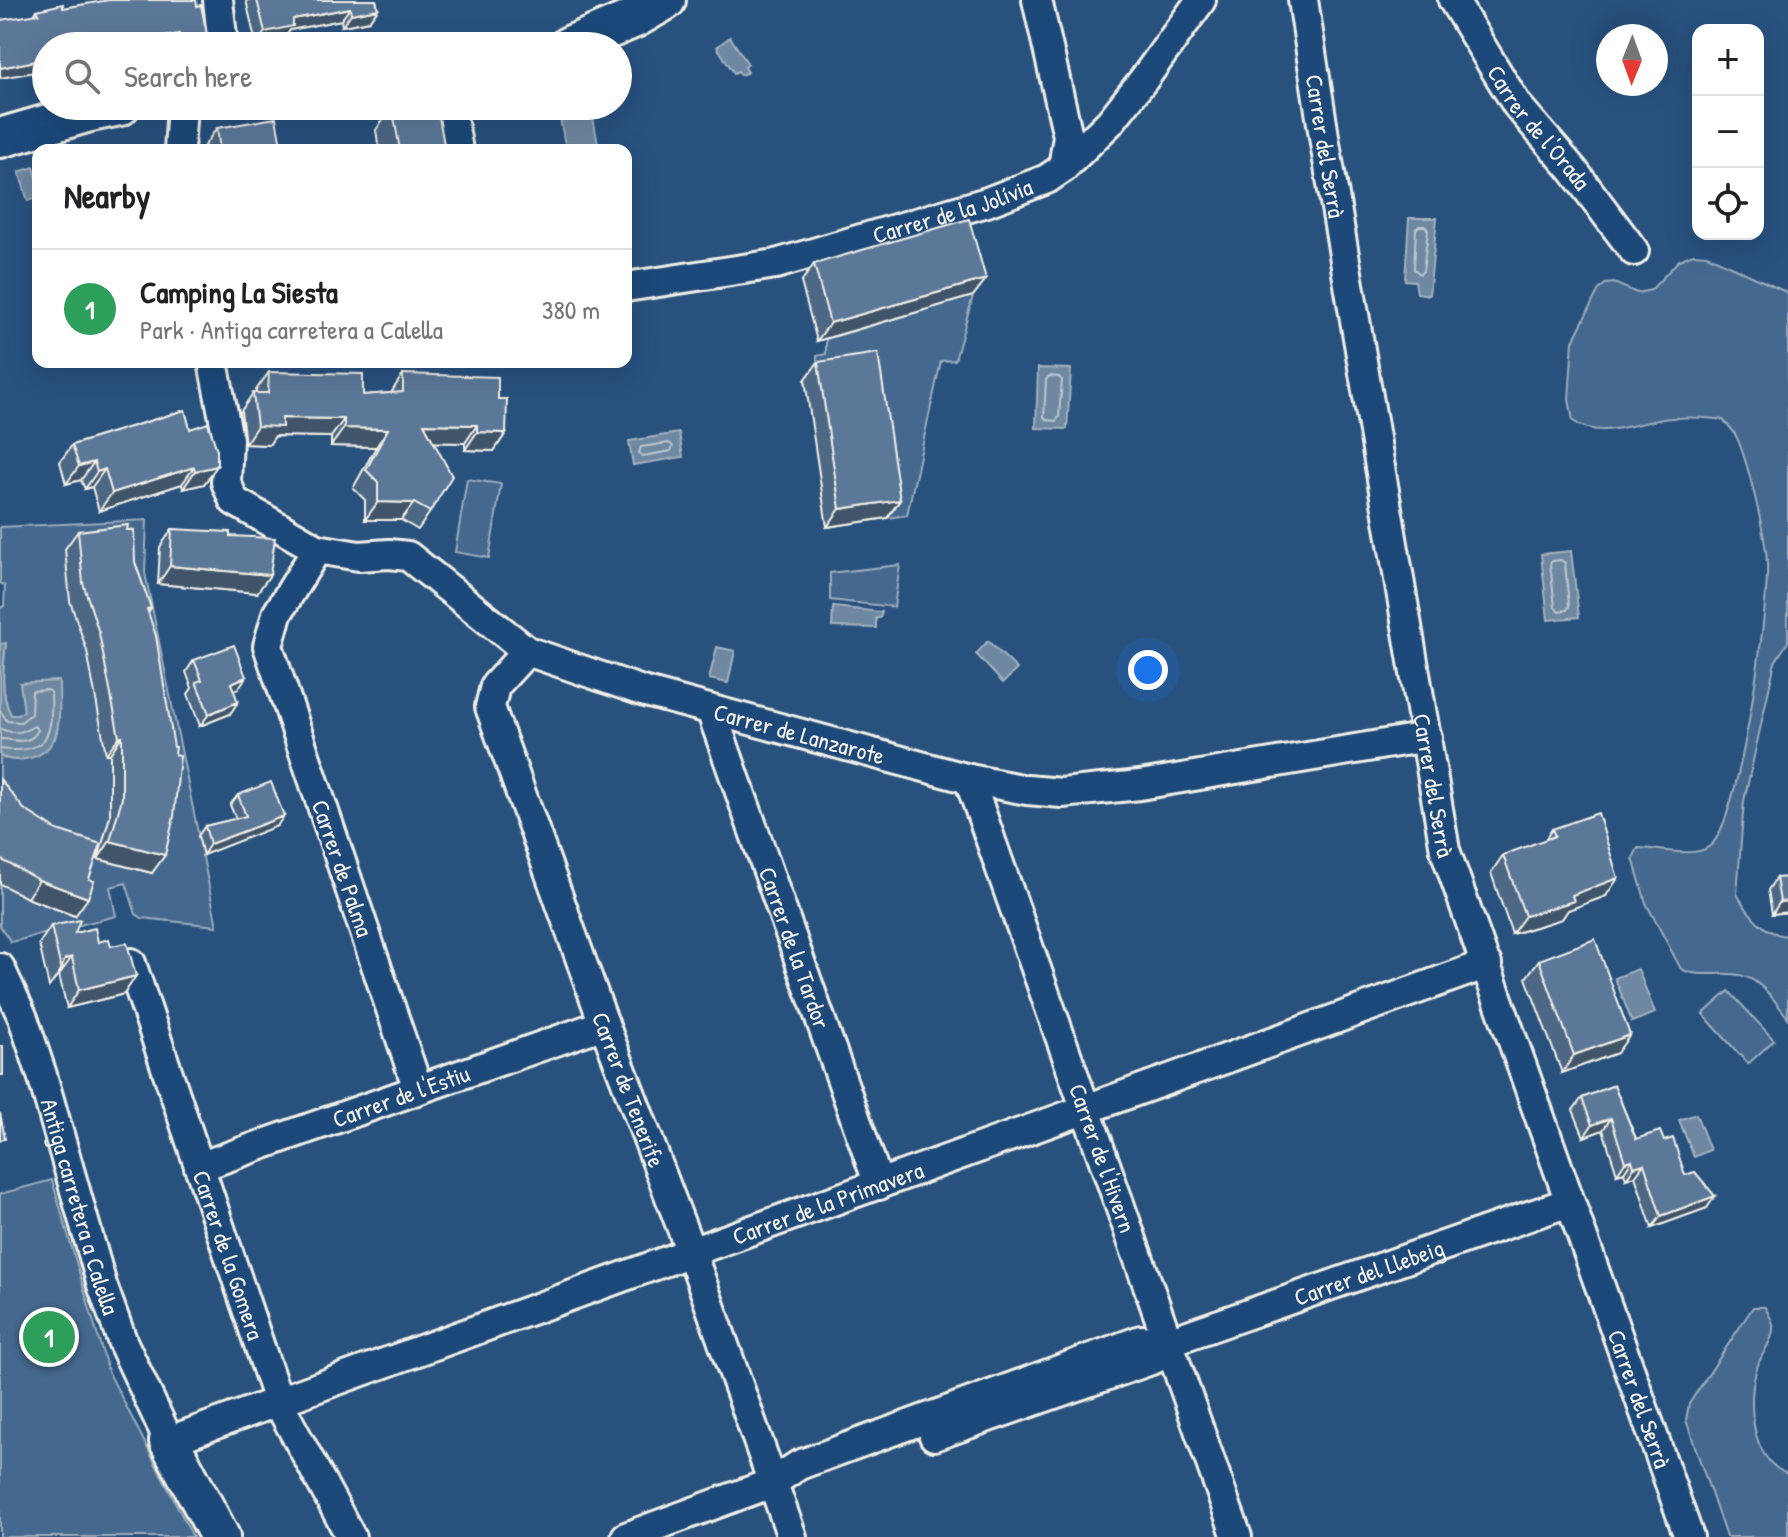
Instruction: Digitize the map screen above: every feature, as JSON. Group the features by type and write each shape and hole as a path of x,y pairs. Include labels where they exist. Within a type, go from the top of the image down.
{"street":[{"path":"218,0 221,32"},
{"path":"602,32 666,0"},
{"path":"1037,0 1048,60 1068,136 1063,168"},
{"name":"Carrer de la Jolívia","path":"632,286 776,264 987,202 1039,183 1063,168 1110,122 1201,0"},
{"name":"Carrer del Serrà","path":"1303,0 1445,850 1689,1537"},
{"name":"Carrer de l'Orada","path":"1453,0 1517,105 1573,170 1634,251"},
{"path":"1063,110 1085,128 1110,122"},
{"path":"0,138 62,120"},
{"path":"179,144 181,120"},
{"path":"453,120 457,144"},
{"path":"215,368 228,439 226,482 234,501 317,549"},
{"name":"Carrer de Lanzarote","path":"317,549 359,556 408,556 527,651 642,691 969,779 1027,790 1062,793 1140,785 1427,737"},
{"name":"Carrer de Palma","path":"317,549 277,614 268,646 418,1089"},
{"name":"Carrer de Tenerife","path":"527,651 495,686 490,707 604,1024 691,1252 792,1537"},
{"name":"Carrer de la Tardor","path":"711,710 879,1185"},
{"name":"Carrer de l'Hivern","path":"969,779 1237,1537"},
{"name":"Carrer de la Gomera","path":"131,963 279,1404 351,1537"},
{"name":"Carrer de la Primavera","path":"169,1441 279,1404 1487,964"},
{"name":"Antiga carretera a Calella","path":"0,968 23,1018 107,1299 123,1343 169,1441"},
{"name":"Carrer de l'Estiu","path":"199,1167 604,1024"},
{"name":"Carrer del Llebeig","path":"626,1537 772,1483 799,1465 1141,1340 1168,1342 1569,1202"},
{"path":"169,1441 220,1537"}],"shaded area":[{"path":"1693,254 1707,255 1788,293 1788,642 1775,662 1744,801 1737,894 1764,927 1788,936 1788,1018 1768,993 1750,979 1735,974 1696,973 1681,969 1646,903 1633,858 1638,848 1694,852 1710,846 1721,829 1732,798 1758,665 1767,563 1755,497 1740,445 1723,420 1711,418 1672,418 1608,430 1584,427 1573,421 1569,399 1573,341 1598,291 1605,284 1614,283 1637,293 1651,290 1679,260"},
{"path":"973,296 955,360 941,361 907,515 887,518 865,371 818,378 817,356 826,354 826,339"},
{"path":"467,479 501,484 489,558 455,552"},
{"path":"147,520 145,573 217,926 142,918 136,914 126,883 110,887 116,916 11,942 0,926 0,756 5,759 55,739 59,710 58,681 20,683 24,711 19,715 11,715 5,699 6,644 0,644 0,608 4,606 5,586 0,583 0,527","holes":["110,770 152,873 98,859 110,816"]},
{"path":"900,565 894,607 830,600 830,573"},
{"path":"1729,991 1774,1040 1748,1064 1703,1014"},
{"path":"52,1180 108,1371 193,1537 0,1537 0,1194"},
{"path":"1753,1307 1765,1307 1773,1324 1772,1335 1754,1379 1752,1411 1754,1427 1766,1456 1775,1467 1788,1474 1788,1537 1726,1537 1686,1420 1689,1404"}],"water":[{"path":"730,37 748,64 745,67 748,72 741,75 738,71 734,73 717,47"},
{"path":"560,120 593,120 598,144 565,144"},
{"path":"32,168 32,199 28,201 19,172"},
{"path":"1409,218 1437,218 1429,295 1417,293 1415,281 1405,280"},
{"path":"1038,368 1071,369 1067,429 1036,428"},
{"path":"679,433 683,457 633,465 629,441"},
{"path":"1571,551 1579,617 1548,620 1541,554"},
{"path":"833,607 882,612 880,618 876,618 876,628 832,627"},
{"path":"988,641 1017,669 1003,683 976,654"},
{"path":"6,643 4,689 11,715 24,711 20,683 59,681 59,718 53,740 38,755 21,760 0,756 0,644"},
{"path":"717,647 735,651 728,683 709,679"},
{"path":"1638,969 1655,1013 1632,1022 1615,978"},
{"path":"1696,1114 1710,1150 1694,1157 1679,1120"}],"building":[{"path":"109,0 196,0 197,6 201,5 206,32 32,32 32,62 0,68 0,20 39,14 37,10 63,4 63,8"},
{"path":"257,0 376,0 378,9 351,14 350,8 293,19 293,26 265,32"},
{"path":"276,120 281,144 219,144 217,128"},
{"path":"395,120 440,120 444,144 399,144"},
{"path":"969,219 986,279 830,323 814,264"},
{"path":"878,353 900,500 840,509 818,362"},
{"path":"269,372 363,374 363,395 403,392 403,374 498,377 498,399 507,399 506,433 477,432 477,425 424,424 452,476 430,512 414,503 378,502 378,482 366,470 388,429 344,428 344,419 282,418 282,427 257,426 253,393 268,393"},
{"path":"185,410 190,429 208,423 217,450 217,466 195,471 194,467 112,493 105,469 97,472 94,462 79,466 72,445"},
{"path":"128,525 127,530 134,530 135,562 151,608 147,609 156,636 175,755 180,756 174,816 165,855 110,841 122,798 122,736 119,737 99,633 83,583 78,531"},
{"path":"172,529 275,538 270,575 170,566"},
{"path":"234,645 246,677 231,683 238,702 209,714 196,682 202,680 194,660"},
{"path":"0,779 24,809 57,830 101,844 89,879 94,881 88,898 39,880 0,859"},
{"path":"271,782 284,816 210,844 205,826 246,816 238,795"},
{"path":"1598,813 1618,878 1572,895 1574,901 1525,916 1503,855 1555,836 1552,829"},
{"path":"1788,877 1788,901 1780,902 1776,878"},
{"path":"80,920 75,933 95,928 98,942 109,939 111,946 127,943 136,976 79,990 72,957 65,959 61,969 51,926"},
{"path":"1595,939 1630,1035 1574,1055 1539,960"},
{"path":"0,1046 3,1046 3,1075 0,1075"},
{"path":"1614,1085 1636,1139 1660,1131 1664,1141 1673,1138 1685,1175 1695,1172 1715,1196 1661,1216 1644,1164 1634,1167 1632,1160 1625,1162 1611,1118 1592,1125 1582,1098"},
{"path":"0,1113 5,1139 0,1140"}],"place":[{"name":"Camping La Siesta","path":"49,1337"}]}
